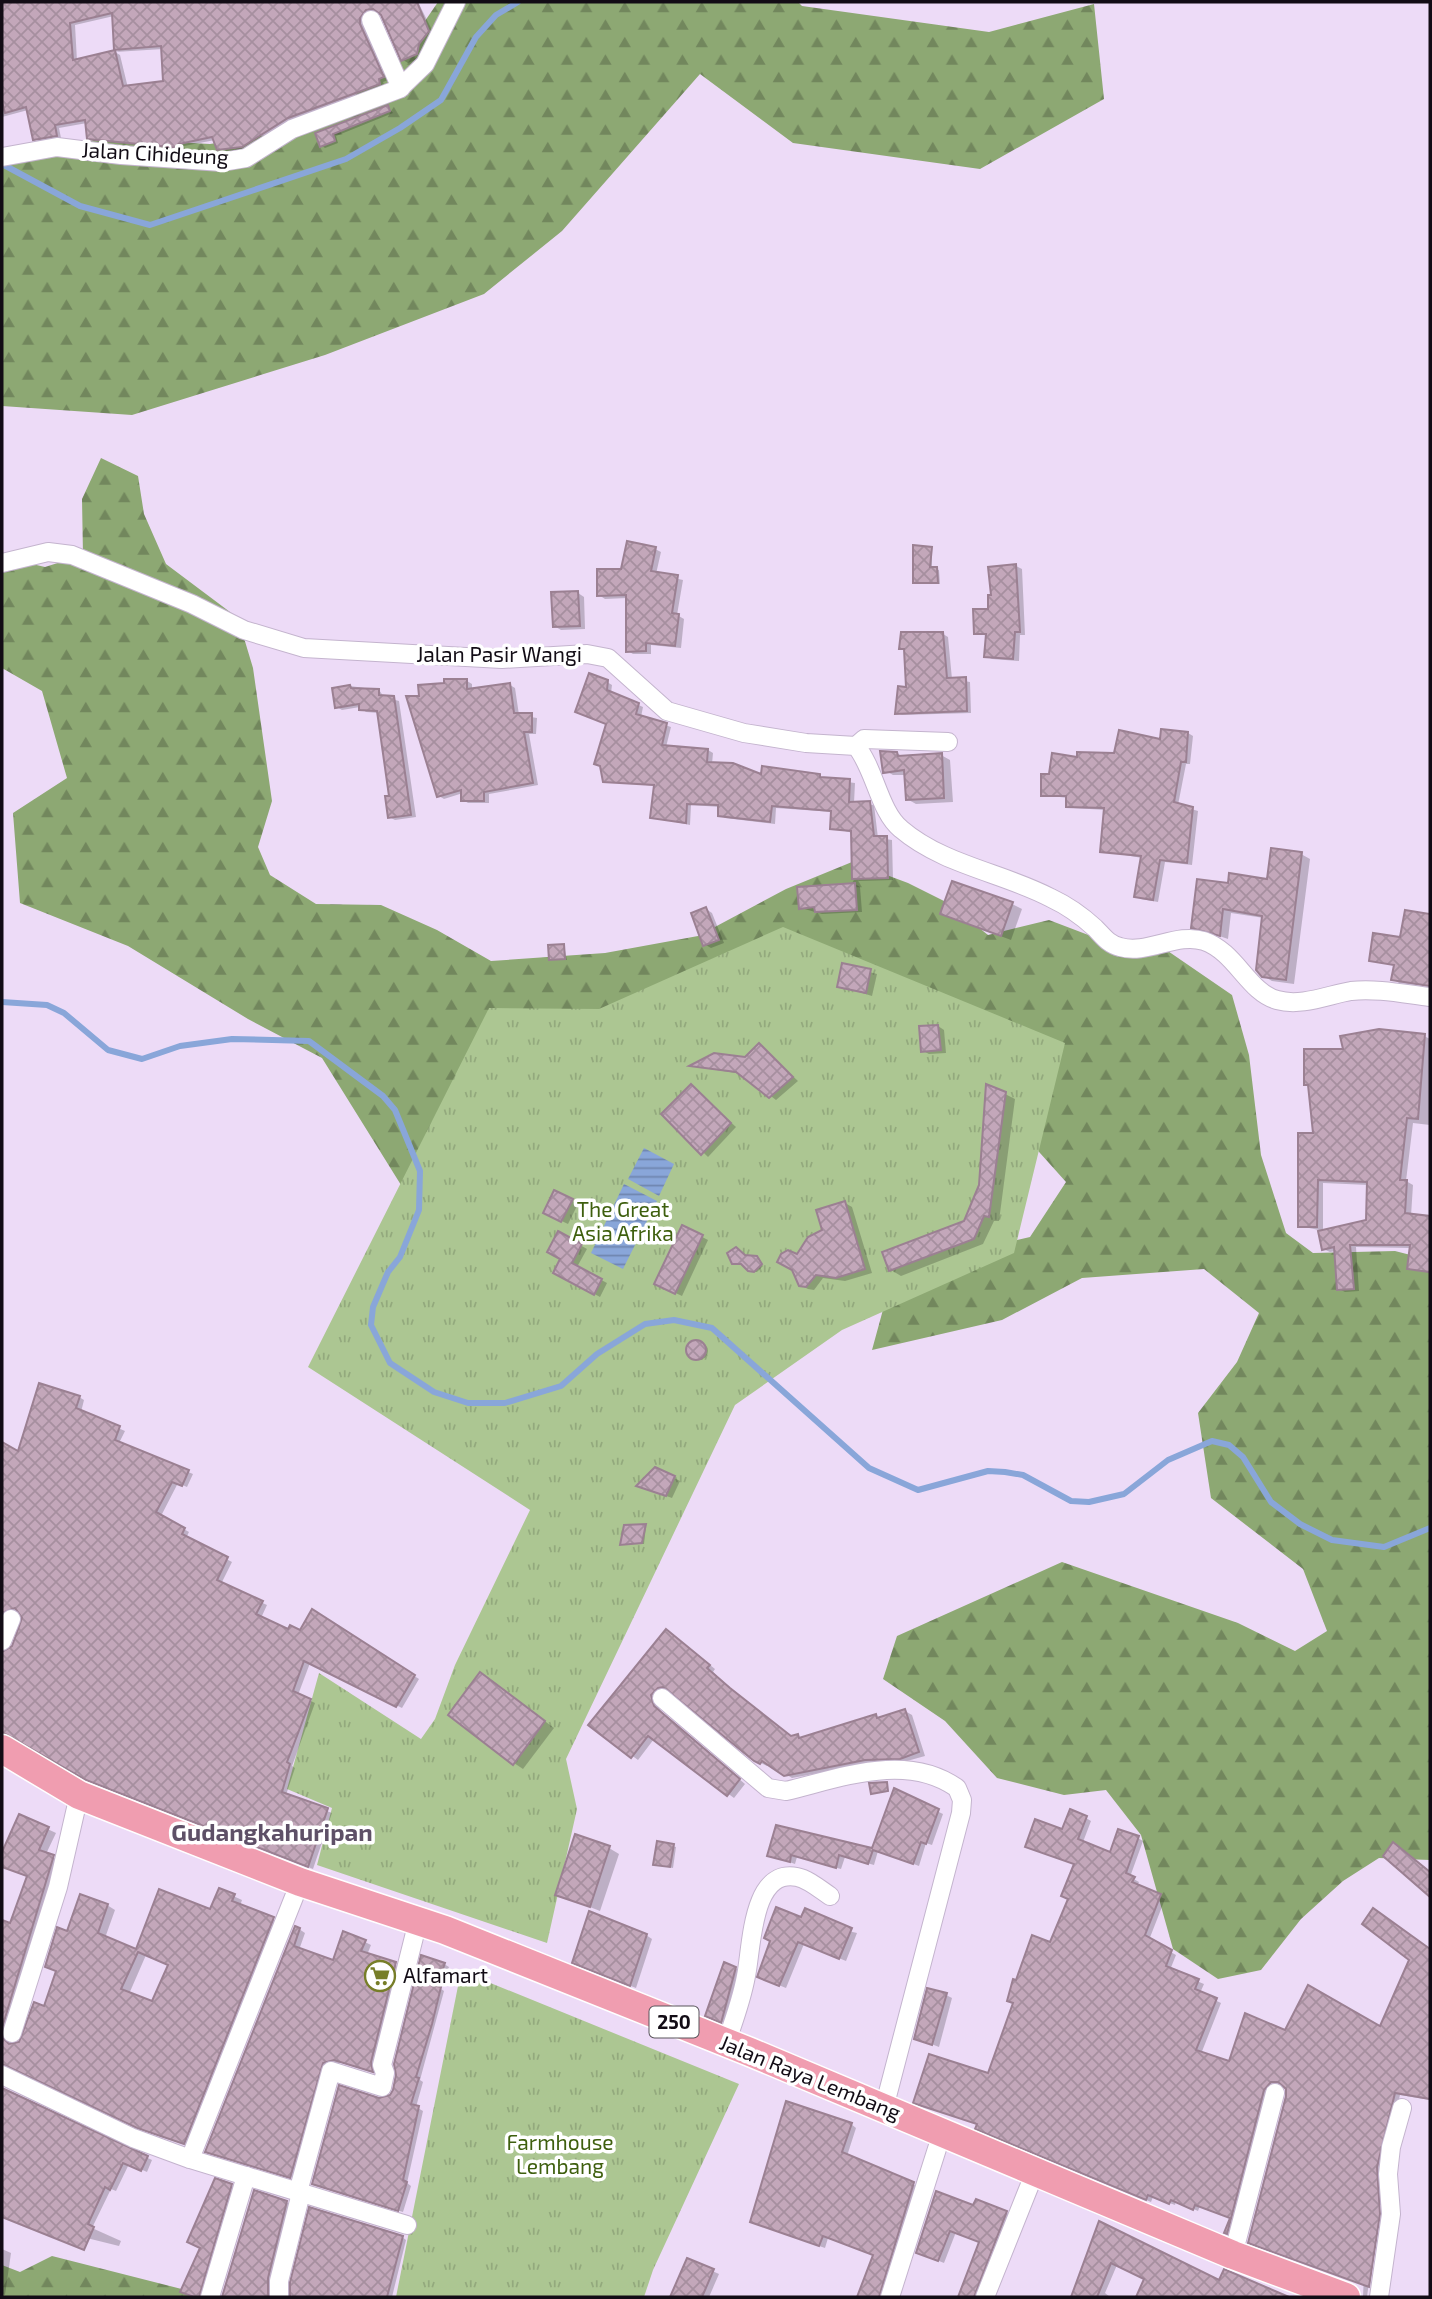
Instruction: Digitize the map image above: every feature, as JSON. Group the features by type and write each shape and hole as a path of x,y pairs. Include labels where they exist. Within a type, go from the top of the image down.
{"main road":[{"name":"Jalan Raya Lembang","path":"2,1749 79,1796 300,1882 418,1921 726,2043 1233,2255 1346,2297"}],"street":[{"name":"Jalan Cihideung","path":"2,157 57,147 121,156 222,162 246,158 292,129 401,88 425,64 456,2"},
{"path":"371,20 401,88"},
{"name":"Jalan Pasir Wangi","path":"2,563 48,552 72,555 192,604 244,630 304,648 502,659 587,653 608,657 667,711 744,733 806,743 856,746 864,739 948,742"},
{"path":"856,746 868,761 884,802 902,830 963,862 1052,898 1094,926 1114,945 1140,950 1169,942 1201,940 1218,947 1236,962 1263,993 1278,1000 1322,998 1353,991 1430,997"},
{"path":"2,1641 11,1619"},
{"path":"662,1698 768,1788 776,1791 861,1773 901,1769 924,1773 957,1788 962,1800 961,1813 884,2108"},
{"path":"12,2033 58,1887 79,1796"},
{"path":"726,2043 746,1976 760,1900 768,1887 785,1877 799,1877 830,1896"},
{"path":"190,2159 300,1882"},
{"path":"279,2297 279,2281 331,2071 382,2087 385,2073 382,2065 418,1921"},
{"path":"2,2075 133,2138 190,2159 407,2225"},
{"path":"1233,2255 1275,2093"},
{"path":"1379,2297 1391,2214 1388,2175 1391,2147 1402,2108"},
{"path":"890,2297 942,2133"},
{"path":"985,2297 1035,2172"},
{"path":"210,2297 246,2176"}],"green space":[{"path":"438,2 798,2 802,6 989,32 1094,4 1104,99 980,169 793,143 700,74 562,231 484,294 325,355 132,415 2,406 2,165 101,138 210,144 311,128 394,66"},
{"path":"101,458 138,476 144,514 166,564 238,618 253,668 272,801 258,847 270,875 316,904 381,905 437,930 491,961 605,953 698,936 786,889 852,862 908,883 948,903 988,935 1049,920 1091,936 1162,947 1232,995 1249,1055 1261,1155 1286,1233 1313,1253 1395,1251 1430,1260 1430,1860 1379,1858 1343,1881 1301,1919 1261,1970 1218,1979 1173,1949 1141,1835 1106,1790 1064,1795 997,1778 945,1721 883,1679 897,1636 1062,1562 1238,1623 1295,1651 1327,1631 1303,1569 1211,1498 1198,1413 1237,1362 1259,1313 1204,1269 1082,1278 1002,1320 872,1350 893,1273 1030,1237 1066,1182 1004,1113 452,1267 322,1058 248,1019 128,946 20,903 13,813 67,778 42,691 2,668 2,557 45,567 83,555 82,499"},
{"name":"The Great Asia Afrika","path":"783,927 1065,1043 1014,1253 842,1330 735,1405 566,1759 577,1809 547,1943 317,1865 332,1808 287,1789 319,1673 421,1739 435,1719 455,1665 530,1510 308,1367 489,1008 599,1009"},
{"name":"Farmhouse Lembang","path":"461,1971 739,2084 653,2270 644,2297 396,2297"},
{"path":"52,2256 213,2297 2,2297 2,2265 20,2272"}],"water":[{"path":"644,1148 674,1164 659,1196 628,1179"},
{"path":"624,1184 657,1201 623,1269 591,1253"}],"building":[{"path":"2,2 417,2 429,31 419,44 417,54 401,61 381,15 373,9 366,10 360,18 360,24 384,77 379,79 380,84 288,118 242,147 217,150 212,137 179,144 180,148 87,139 85,120 55,125 57,136 33,140 26,107 5,113 2,102","holes":["112,13 114,50 161,46 163,81 123,86 115,50 73,60 70,23"]},
{"path":"388,105 390,111 333,134 335,141 320,147 315,133"},
{"path":"627,541 656,547 651,571 678,575 672,613 679,614 675,646 646,643 646,651 626,652 626,595 597,596 597,569 621,569"},
{"path":"913,545 932,547 930,567 937,567 938,583 913,583"},
{"path":"1016,564 1020,632 1015,632 1013,659 984,657 986,634 974,634 973,609 988,609 988,595 991,595 988,567"},
{"path":"578,591 580,626 553,627 551,592"},
{"path":"901,632 943,632 947,678 966,677 967,711 895,714 898,686 906,687 904,649 899,649"},
{"path":"589,673 608,680 607,690 639,703 636,714 667,723 662,745 708,749 707,762 733,763 761,774 762,766 820,774 820,777 850,779 849,802 870,801 874,836 887,836 888,878 852,879 851,831 830,829 831,811 772,806 770,822 718,816 718,805 687,804 686,823 650,818 654,785 603,782 600,766 594,764 606,724 575,712"},
{"path":"444,679 467,679 467,689 510,683 514,713 532,713 532,732 524,732 533,783 484,792 484,801 461,801 461,790 437,797 406,696 419,696 418,685 444,683"},
{"path":"350,685 351,688 379,689 379,695 394,696 411,815 388,818 385,796 389,796 377,711 359,710 359,704 335,708 332,688"},
{"path":"1161,729 1188,732 1186,762 1181,762 1174,802 1193,807 1187,863 1160,860 1153,900 1134,897 1141,856 1100,852 1104,808 1066,807 1066,796 1041,796 1041,774 1049,774 1052,753 1077,757 1077,752 1114,753 1119,730 1160,739"},
{"path":"880,751 897,752 898,756 942,753 944,798 906,800 904,770 883,773"},
{"path":"1271,848 1302,852 1286,980 1262,977 1256,970 1262,916 1223,909 1220,936 1191,928 1197,879 1228,883 1229,873 1267,879"},
{"path":"952,881 1013,902 1001,936 940,914"},
{"path":"855,883 857,910 815,912 814,907 799,909 797,887"},
{"path":"706,907 719,940 703,946 691,913"},
{"path":"1405,910 1430,914 1430,986 1391,980 1394,965 1369,961 1373,933 1400,937"},
{"path":"564,944 565,959 549,960 548,945"},
{"path":"842,963 871,969 866,993 837,987"},
{"path":"938,1025 941,1050 921,1052 919,1026"},
{"path":"1379,1029 1425,1034 1418,1119 1407,1118 1400,1180 1407,1180 1405,1213 1430,1216 1430,1272 1407,1269 1410,1245 1350,1245 1354,1289 1337,1290 1334,1247 1322,1250 1318,1231 1366,1220 1367,1182 1318,1180 1317,1227 1298,1227 1298,1133 1313,1133 1308,1085 1304,1085 1304,1049 1343,1049 1340,1036"},
{"path":"759,1043 793,1077 769,1098 736,1072 689,1066 714,1053 745,1057"},
{"path":"691,1084 731,1123 701,1155 661,1114"},
{"path":"986,1084 1006,1092 989,1217 984,1216 974,1239 889,1271 882,1252 964,1221 979,1185"},
{"path":"554,1190 573,1199 561,1222 543,1213"},
{"path":"845,1201 865,1269 836,1278 816,1275 806,1287 799,1286 792,1270 777,1262 781,1254 788,1250 797,1254 808,1237 822,1230 816,1210"},
{"path":"682,1225 703,1235 675,1294 654,1284"},
{"path":"558,1231 582,1244 572,1263 602,1279 594,1295 553,1273 560,1259 547,1252"},
{"path":"736,1247 745,1255 757,1256 762,1264 754,1272 748,1271 741,1264 732,1264 727,1253"},
{"path":"696,1340 703,1343 706,1350 703,1357 696,1360 689,1357 686,1350 689,1343"},
{"path":"39,1383 80,1396 76,1408 120,1426 115,1440 189,1470 182,1486 172,1482 156,1512 185,1528 182,1534 228,1557 217,1580 263,1601 256,1614 288,1629 290,1625 300,1630 312,1609 415,1675 396,1707 304,1661 293,1691 311,1699 287,1762 290,1764 282,1792 328,1808 308,1867 86,1780 2,1732 2,1652 12,1646 22,1618 15,1608 2,1613 2,1442 18,1451"},
{"path":"655,1467 675,1476 666,1496 636,1486"},
{"path":"646,1524 642,1543 620,1545 624,1525"},
{"path":"666,1629 710,1665 707,1668 730,1688 791,1736 798,1734 799,1738 876,1714 877,1718 905,1709 919,1752 900,1759 865,1760 784,1776 762,1761 760,1764 754,1761 663,1687 651,1695 654,1706 740,1779 727,1796 648,1736 631,1758 588,1725"},
{"path":"480,1672 545,1721 513,1765 448,1715"},
{"path":"887,1782 888,1791 871,1794 869,1783"},
{"path":"894,1788 939,1809 926,1844 921,1842 913,1864 873,1850 868,1864 839,1855 836,1868 791,1855 790,1862 767,1856 776,1825 872,1848"},
{"path":"1070,1809 1087,1816 1078,1839 1110,1852 1118,1829 1139,1836 1126,1873 1135,1877 1132,1882 1161,1894 1145,1935 1172,1950 1166,1966 1199,1979 1195,1989 1217,1998 1196,2050 1229,2061 1245,2013 1285,2030 1308,1985 1380,2026 1409,1960 1362,1924 1373,1908 1430,1949 1430,2099 1395,2093 1377,2167 1380,2214 1369,2287 1248,2243 1286,2096 1286,2089 1278,2082 1271,2082 1264,2090 1227,2234 1224,2233 1230,2218 1195,2205 1193,2210 1171,2200 1169,2204 1148,2195 1146,2200 975,2129 977,2124 913,2103 929,2054 988,2073 1013,2003 1007,2001 1013,1979 1016,1980 1032,1935 1050,1942 1068,1899 1061,1896 1074,1864 1025,1847 1035,1819 1062,1829"},
{"path":"19,1814 49,1827 39,1850 54,1855 2,2028 2,1920 10,1923 27,1876 2,1867 2,1852"},
{"path":"575,1834 610,1846 590,1907 555,1895"},
{"path":"657,1841 674,1844 670,1867 653,1865"},
{"path":"1393,1842 1430,1872 1430,1897 1383,1856"},
{"path":"219,1888 235,1894 232,1901 274,1917 184,2144 137,2128 2,2064 2,2037 9,2044 19,2042 34,2002 44,2006 56,1971 45,1967 57,1927 67,1931 80,1894 108,1904 98,1933 136,1949 159,1889 210,1909","holes":["138,1952 168,1965 152,2001 121,1989"]},
{"path":"776,1907 801,1917 805,1908 852,1928 839,1959 798,1942 779,1986 757,1977 770,1941 764,1938"},
{"path":"589,1911 647,1934 630,1986 572,1963"},
{"path":"295,1926 300,1928 294,1946 333,1960 343,1931 366,1940 361,1951 396,1962 371,2062 373,2072 334,2060 323,2063 290,2178 205,2152"},
{"path":"421,1955 445,1963 437,1986 441,1987 432,2024 416,2077 419,2078 411,2104 419,2106 403,2180 407,2182 398,2211 312,2184 339,2085 379,2098 390,2095 393,2090 396,2075 394,2064"},
{"path":"724,1962 736,1967 721,2023 705,2016"},
{"path":"927,1988 947,1993 932,2045 914,2039"},
{"path":"2,2088 148,2156 141,2171 123,2163 110,2190 105,2187 88,2224 94,2227 84,2250 2,2217"},
{"path":"786,2101 852,2123 842,2152 914,2182 879,2297 857,2297 873,2255 823,2236 819,2246 750,2222"},
{"path":"215,2178 232,2184 199,2297 194,2297 180,2292 200,2248 187,2242"},
{"path":"254,2190 287,2201 268,2278 268,2297 222,2297"},
{"path":"936,2191 973,2205 976,2199 1007,2211 974,2297 958,2297 979,2242 950,2231 938,2261 916,2253"},
{"path":"309,2207 403,2236 387,2297 290,2297 290,2282"},
{"path":"1099,2221 1219,2280 1224,2269 1289,2297 1136,2297 1144,2279 1111,2263 1097,2297 1071,2297"},
{"path":"687,2258 714,2269 702,2297 670,2297"}],"waterway":[{"path":"2,164 80,206 150,225 346,159 400,128 441,100 476,37 496,15 518,2"},
{"path":"2,1002 47,1005 64,1013 108,1050 142,1059 180,1046 232,1039 309,1041 383,1096 395,1110 420,1171 419,1210 400,1257 388,1272 373,1307 371,1325 390,1363 434,1392 468,1403 505,1403 561,1386 597,1354 645,1324 674,1320 712,1328 869,1468 918,1490 988,1471 1005,1472 1023,1475 1071,1501 1089,1502 1124,1494 1168,1460 1212,1441 1229,1445 1243,1457 1271,1502 1300,1524 1332,1540 1384,1547 1430,1528"}],"place":[{"name":"Alfamart","path":"380,1976"}],"district":[{"name":"Gudangkahuripan","path":"272,1833"}]}
